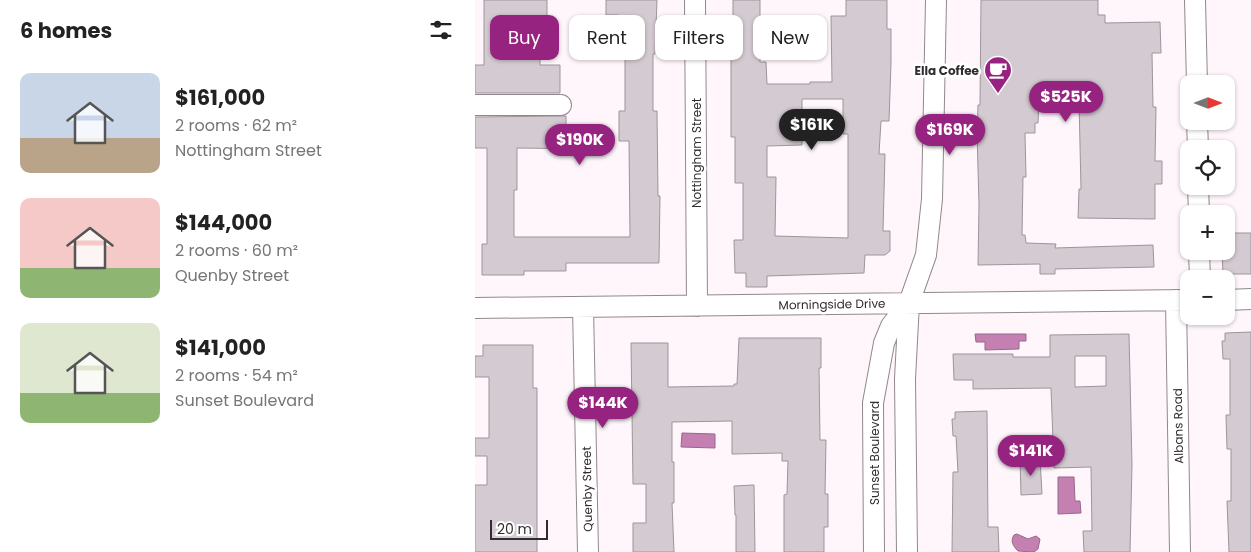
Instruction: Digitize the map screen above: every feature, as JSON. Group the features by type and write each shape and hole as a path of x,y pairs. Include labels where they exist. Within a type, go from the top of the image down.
{"street":[{"name":"Nottingham Street","path":"695,0 697,306"},
{"name":"Sunset Boulevard","path":"907,552 905,379 909,303 926,255 932,199 936,0"},
{"path":"1195,0 1197,75"},
{"path":"475,105 561,105"},
{"path":"1235,300 1251,299"},
{"name":"Morningside Drive","path":"475,308 1180,300"},
{"name":"Sunset Boulevard","path":"874,552 873,403 884,343 891,326 909,303"},
{"name":"Quenby Street","path":"583,307 588,552"},
{"name":"Albans Road","path":"1180,552 1182,325"}],"shaded area":[{"path":"975,334 1026,334 1026,341 1019,341 1019,349 985,350 985,342 976,342"},
{"path":"682,433 715,434 715,448 681,447"},
{"path":"1058,477 1074,477 1075,501 1080,501 1081,513 1058,514"},
{"path":"1017,534 1028,539 1036,536 1040,539 1038,549 1034,552 1018,551 1012,541 1014,535"}],"building":[{"path":"484,0 547,0 547,15 490,15 490,60 540,60 540,65 560,65 560,93 475,93 475,65 484,65"},
{"path":"606,0 657,0 655,54 653,54 653,111 657,111 658,196 660,196 659,263 566,263 566,271 524,271 524,275 482,275 482,244 487,244 487,148 475,148 475,117 566,116 566,131 592,131 592,149 517,148 517,190 514,190 514,237 630,237 629,141 619,141 619,111 625,111 625,60 645,60 645,15 606,15"},
{"path":"733,0 760,0 760,15 753,15 753,60 766,62 767,84 810,84 810,82 832,82 831,16 846,16 846,0 887,0 887,29 891,29 889,121 881,121 879,154 885,154 883,231 890,231 890,251 885,255 865,255 864,273 767,276 767,287 746,287 746,273 735,273 734,240 743,240 743,183 735,183 735,137 731,137 731,60 743,60 743,15 733,15","holes":["802,99 843,99 843,134 848,134 848,238 775,236 776,177 767,177 767,146 802,145"]},
{"path":"981,0 1098,0 1098,15 1105,15 1105,23 1160,22 1161,53 1152,53 1153,107 1156,107 1155,161 1162,161 1162,184 1155,184 1155,219 1078,218 1079,189 1081,189 1079,101 1039,101 1038,123 1035,123 1035,133 1025,133 1026,177 1023,177 1022,235 1025,235 1026,243 1056,244 1055,248 1153,245 1154,267 1055,269 1055,274 1040,274 1040,264 978,265 977,132 978,105 980,105"},
{"path":"1235,233 1251,233 1251,274 1235,274 1235,270 1223,270 1222,260 1235,260"},
{"path":"1251,332 1251,552 1229,552 1227,501 1231,501 1231,449 1227,449 1226,415 1230,415 1230,359 1223,359 1222,341 1225,341 1225,333"},
{"path":"1129,334 1132,465 1130,552 1084,552 1083,531 1092,531 1091,467 1054,468 1051,388 973,389 973,380 954,380 953,354 1013,354 1013,357 1050,357 1050,335","holes":["1075,356 1106,356 1106,386 1075,387"]},
{"path":"739,338 821,338 821,368 819,368 820,440 826,440 825,494 828,494 828,527 824,527 824,552 784,552 784,495 787,494 788,461 782,461 782,453 732,454 732,421 672,422 674,552 633,552 633,523 646,523 646,484 633,484 631,343 668,343 668,387 734,386 734,384 737,384"},
{"path":"483,345 533,345 533,388 537,388 537,552 475,552 475,485 487,485 487,456 475,456 475,438 489,438 489,377 475,377 475,356 483,356"},
{"path":"987,411 988,527 998,527 999,552 952,552 953,472 958,472 956,436 953,436 952,419 955,419 955,412"},
{"path":"1040,458 1042,494 1021,495 1020,459"},
{"path":"754,485 755,552 736,552 734,486"}],"place":[{"name":"Ella Coffee","path":"998,94"}]}
